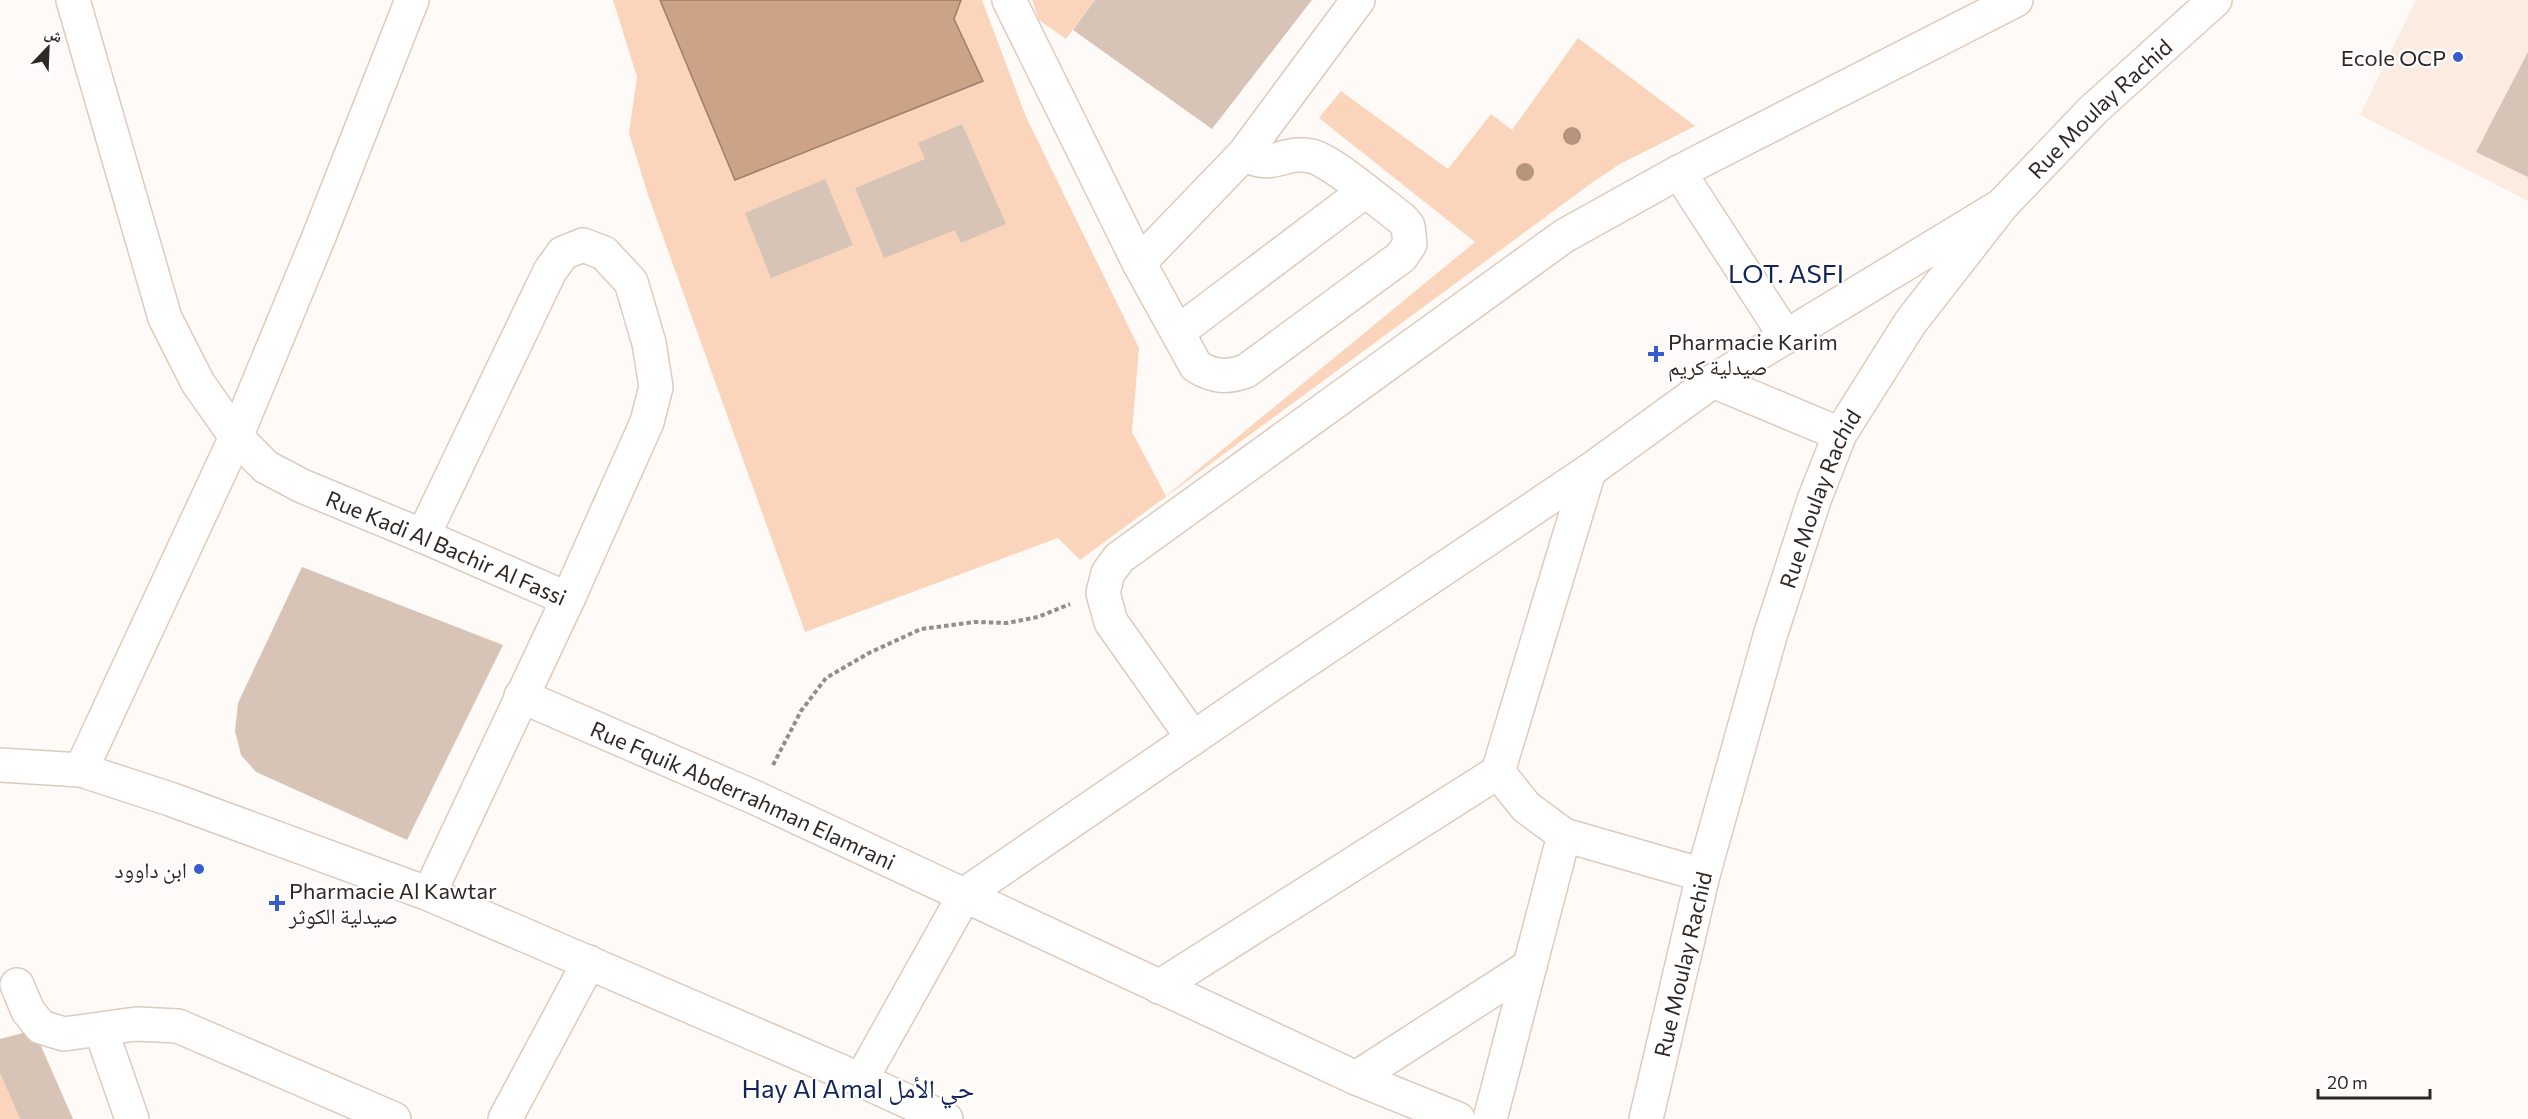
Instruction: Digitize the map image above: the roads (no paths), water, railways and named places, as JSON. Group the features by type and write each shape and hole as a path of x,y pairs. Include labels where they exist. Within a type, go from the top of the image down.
{"street":[{"name":"Rue Kadi Al Bachir Al Fassi","path":"73,0 165,318 198,383 236,437 266,467 302,486 568,599 429,894"},
{"path":"81,770 236,437 318,239 412,0"},
{"path":"1009,0 1139,263 1196,366 1207,373 1219,376 1233,376 1246,371 1401,257 1410,244 1408,226 1322,159 1302,154 1265,162 1244,154"},
{"path":"1139,263 1244,154 1358,0"},
{"path":"1193,738 1111,622 1103,592 1108,573 1119,558 1564,236 1679,172 2016,0"},
{"name":"Rue Moulay Rachid","path":"1646,1119 1703,875 1770,636 1814,500 1840,434 1910,323 2002,205 2093,110 2215,0"},
{"path":"1679,172 1786,336"},
{"path":"1178,332 1365,191"},
{"path":"861,1080 964,894 1589,471 1713,381 2002,205"},
{"path":"423,536 550,271 563,252 583,245 604,254 631,282 649,343 656,387 647,422 568,599"},
{"path":"1713,381 1840,434"},
{"path":"1159,987 1498,772 1589,471"},
{"name":"Rue Fquik Abderrahman Elamrani","path":"521,696 756,798 1356,1078 1458,1119"},
{"path":"0,765 81,770 170,799 429,894 861,1080 946,1119"},
{"path":"1498,772 1526,807 1564,834 1703,875"},
{"path":"1490,1119 1564,834"},
{"path":"505,1119 589,962"},
{"path":"1356,1078 1530,966"},
{"path":"17,986 28,1011 41,1027 64,1034 136,1024 178,1026 394,1119"},
{"path":"101,1030 132,1119"}],"place":[{"name":"Ecole OCP","path":"2458,57"},
{"name":"Pharmacie Karim صيدلية كريم","path":"1656,354"},
{"name":"ابن داوود","path":"199,869"},
{"name":"Pharmacie Al Kawtar صيدلية الكوثر","path":"277,903"}],"district":[{"name":"LOT. ASFI","path":"1786,272"},
{"name":"Hay Al Amal حي الأمل","path":"858,1087"}]}
